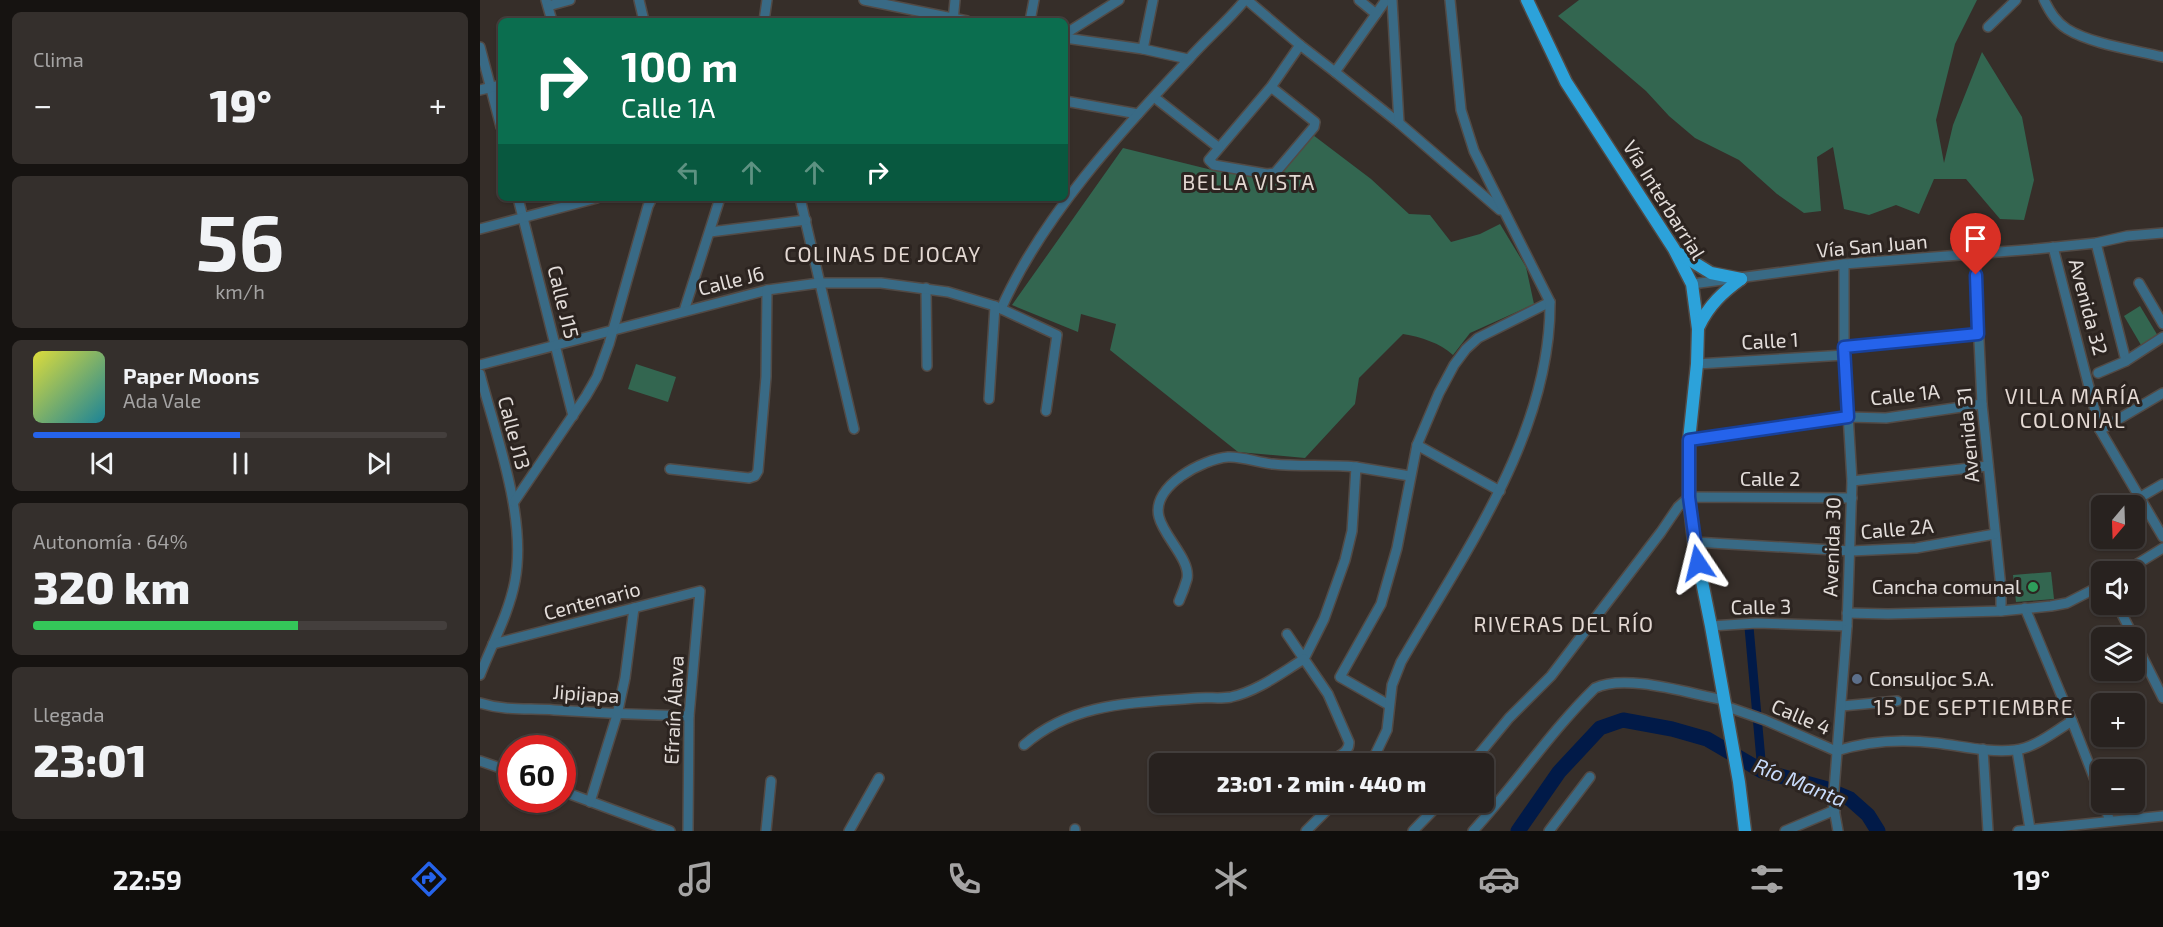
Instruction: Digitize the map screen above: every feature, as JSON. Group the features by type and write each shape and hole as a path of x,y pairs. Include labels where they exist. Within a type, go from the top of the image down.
{"main road":[{"name":"Vía Interbarrial","path":"1527,0 1566,82 1674,249 1692,284 1698,329 1689,440 1689,497 1694,542 1712,626 1739,782 1744,831"},
{"path":"1674,249 1692,263 1711,273 1741,279"},
{"path":"1698,329 1713,303 1725,290 1741,279"}],"street":[{"path":"551,18 547,3 570,0"},
{"path":"639,0 643,18"},
{"path":"764,18 767,0"},
{"path":"864,0 943,18"},
{"path":"952,18 955,0"},
{"path":"1031,18 1034,0"},
{"path":"1068,34 1119,0"},
{"path":"1143,49 1153,0"},
{"path":"1068,199 1102,154 1188,59 1246,0 1400,123 1504,213"},
{"path":"1359,0 1376,14"},
{"path":"1335,72 1386,0"},
{"path":"1392,0 1400,123"},
{"path":"1376,753 1387,730 1392,685 1401,662 1500,491 1526,428 1540,381 1550,328 1550,302 1474,151 1461,110 1450,0"},
{"path":"1988,27 2016,0"},
{"path":"2044,0 2051,15 2066,28 2082,37 2163,57"},
{"path":"1068,36 1188,59"},
{"path":"1271,87 1315,124 1278,170 1267,174 1214,165 1209,160 1218,147 1271,87 1300,45"},
{"path":"480,47 496,86 498,102"},
{"path":"480,90 496,86"},
{"path":"1154,97 1218,147"},
{"path":"1068,102 1138,114"},
{"name":"Calle J15","path":"519,201 573,416"},
{"path":"480,229 584,201"},
{"path":"514,502 597,377 613,331 650,201"},
{"path":"684,311 719,201"},
{"path":"802,201 854,429"},
{"path":"989,399 998,308 1018,273 1066,201"},
{"path":"710,232 806,220"},
{"path":"2163,222 2163,231"},
{"name":"Vía San Juan","path":"1692,284 1844,264 2053,248 2163,231"},
{"path":"2096,243 2126,361"},
{"name":"Avenida 32","path":"2053,248 2100,430 2137,495"},
{"name":"Avenida 31","path":"1975,255 1982,404 2001,611"},
{"name":"Avenida 30","path":"1838,831 1834,806 1835,756 1842,706 1852,498 1844,351 1844,264"},
{"name":"Calle J6","path":"480,365 767,290 819,284 881,283 926,288 965,296 998,308 1057,335 1046,411"},
{"path":"2139,283 2163,324"},
{"path":"926,288 927,366"},
{"path":"670,469 749,478 755,476 758,471 766,377 767,290"},
{"path":"1328,694 1381,604 1397,548 1417,445 1438,393 1454,364 1466,349 1492,330 1550,302"},
{"name":"Calle 1","path":"1697,363 1844,351 1978,334"},
{"path":"2098,373 2126,361 2163,337"},
{"name":"Calle J13","path":"480,374 514,502 518,547 511,598 482,665 480,675"},
{"path":"2100,430 2163,393"},
{"name":"Calle 1A","path":"1689,440 1848,417 1887,418 1982,404"},
{"path":"1417,445 1500,491"},
{"path":"1179,601 1187,577 1186,566 1158,516 1160,500 1184,472 1229,457 1274,465 1356,467 1410,476"},
{"path":"1852,481 1988,466"},
{"path":"1024,745 1049,726 1097,707 1230,697 1255,689 1304,659 1324,619 1345,560 1352,531 1356,467"},
{"path":"2144,495 2163,484"},
{"path":"1481,753 1509,718 1551,676 1661,532 1669,518 1689,497"},
{"name":"Calle 2","path":"1689,497 1852,498"},
{"name":"Avenida 32","path":"2145,508 2163,537"},
{"name":"Calle 2A","path":"1694,542 1851,551 1916,548 1995,534"},
{"path":"2142,561 2163,548"},
{"name":"Centenario","path":"493,644 700,591"},
{"name":"Efraín Álava","path":"688,831 689,716 700,591"},
{"path":"1847,613 2001,611 2067,603 2091,591"},
{"path":"590,802 617,715 625,678 634,608"},
{"path":"2025,608 2091,770"},
{"name":"Calle 3","path":"1712,626 1757,623 1847,626"},
{"path":"1287,634 1328,694 1349,742 1350,748 1347,753"},
{"path":"2145,657 2160,683 2163,698"},
{"path":"1340,677 1389,705"},
{"name":"Calle 4","path":"1473,831 1516,782 1555,730 1595,688 1606,684 1654,686 1725,706 1761,719 1835,756 1858,744 1902,742 2017,750 2038,742 2072,721"},
{"path":"1842,706 1897,701"},
{"name":"Jipijapa","path":"480,703 501,708 617,715 689,716"},
{"path":"1983,749 1988,831"},
{"path":"2017,750 2030,829"},
{"path":"480,761 498,767"},
{"path":"1549,831 1590,777"},
{"path":"849,831 879,778"},
{"path":"766,831 771,781"},
{"path":"576,796 670,831"},
{"path":"1785,831 1834,806"},
{"path":"1306,831 1324,813"},
{"path":"1413,831 1430,813"},
{"path":"2107,813 2110,820"},
{"path":"2018,831 2163,816"}],"green space":[{"path":"1579,0 1977,0 1955,44 1936,120 1944,163 1953,125 1982,52 2022,117 2034,180 2024,220 2000,219 1966,179 1934,179 1919,214 1896,205 1869,215 1844,209 1833,147 1817,157 1821,211 1804,213 1777,194 1739,160 1695,138 1669,116 1646,91 1558,16"},
{"path":"1313,135 1371,179 1409,214 1430,215 1451,242 1480,234 1500,224 1526,267 1534,304 1470,333 1453,355 1430,341 1403,334 1359,378 1355,404 1305,458 1238,452 1110,350 1116,324 1081,314 1078,332 1012,305 1123,148 1212,170 1276,179"},
{"path":"2140,306 2158,336 2141,345 2124,316"},
{"path":"636,364 676,377 668,402 628,389"},
{"name":"Cancha comunal","path":"2051,572 2054,599 2016,602 2013,575"}],"waterway":[{"path":"1749,627 1762,771"},
{"name":"Río Manta","path":"1518,831 1559,772 1600,728 1623,720 1672,729 1707,739 1762,771 1824,788 1850,799 1868,815 1878,831"}],"place":[{"name":"Cancha comunal","path":"2033,587"},
{"name":"Consuljoc S.A.","path":"1857,679"}],"district":[{"name":"BELLA VISTA","path":"1249,183"},
{"name":"COLINAS DE JOCAY","path":"883,255"},
{"name":"VILLA MARÍA COLONIAL","path":"2073,409"},
{"name":"RIVERAS DEL RÍO","path":"1564,625"},
{"name":"15 DE SEPTIEMBRE","path":"1974,708"}],"route":[{"path":"1698,563 1689,497 1689,440 1848,417 1844,347 1978,334 1976,275"}]}
